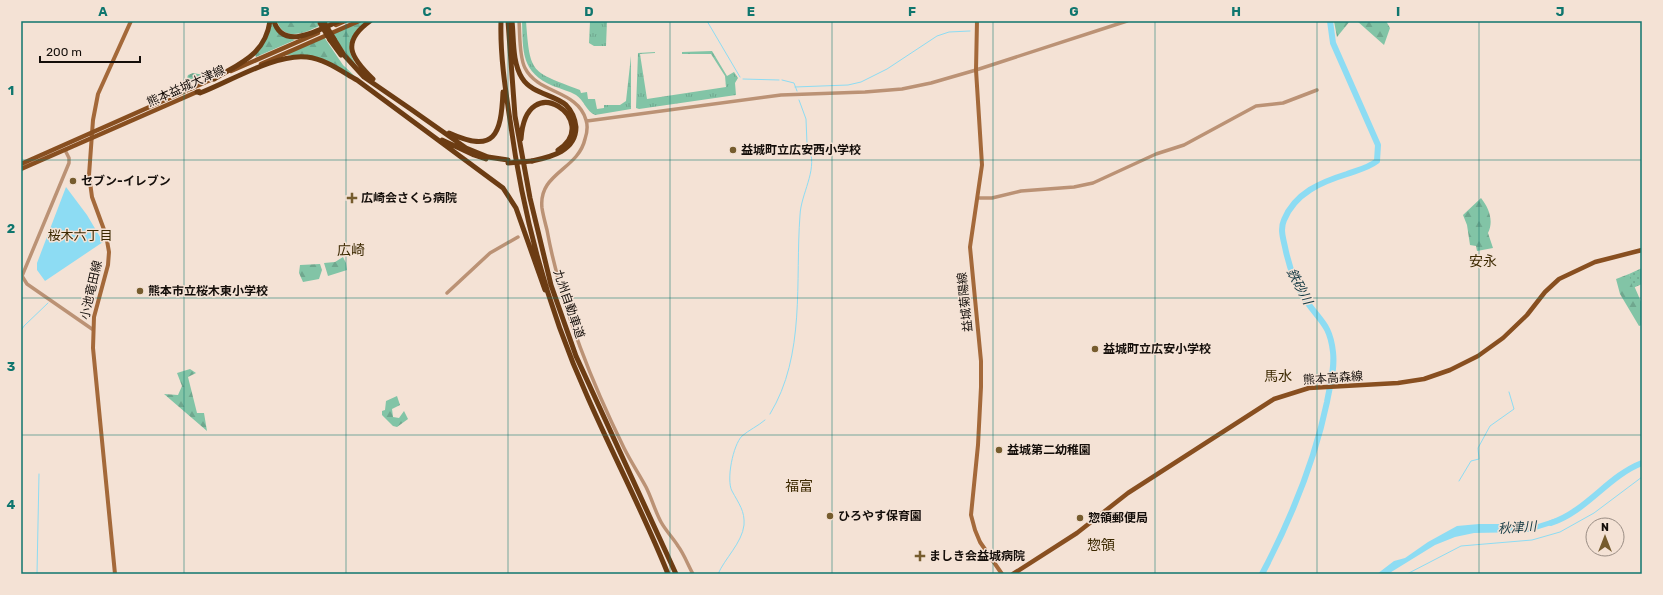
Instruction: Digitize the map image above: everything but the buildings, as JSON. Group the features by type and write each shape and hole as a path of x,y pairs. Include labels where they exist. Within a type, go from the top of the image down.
{"highway":[{"path":"214,79 252,55 260,48 268,30 270,21"},
{"path":"274,21 280,32 290,37 301,37 339,21"},
{"path":"370,21 358,30 353,37 352,50 359,64 386,92"},
{"name":"九州自動車道","path":"501,21 504,79 523,200 538,261 556,316 587,397 646,521 668,574"},
{"name":"九州自動車道","path":"508,21 515,116 536,227 560,310 594,396 676,574"},
{"path":"431,134 474,155 508,161 549,157 568,148 573,142 576,134 576,125 572,113 565,105 536,90 523,79 516,62 512,21"},
{"path":"322,22 344,60 380,99"},
{"path":"332,39 364,77 466,148 488,157 508,161"},
{"path":"196,92 200,93 282,58 306,57 326,63 357,80 380,99 431,134 503,188 516,208 539,276 556,316"},
{"path":"435,126 469,142 477,143 491,137 501,121 504,79"},
{"path":"521,145 523,121 531,108 542,103 550,103 560,106 566,111 570,118 572,129 567,143 552,153 532,159"}],"main road":[{"name":"小池竜田線","path":"115,574 92,329 108,265 109,252 106,235 90,187 89,175 94,112 98,94 131,21"},
{"name":"熊本益城大津線","path":"21,164 345,21"},
{"name":"熊本益城大津線","path":"21,169 358,21"},
{"name":"益城菊陽線","path":"977,21 976,70 982,165 970,247 981,361 981,387 978,445 971,503 971,516 980,542 1002,574"},
{"name":"熊本高森線","path":"1013,574 1077,532 1128,493 1261,407 1292,392 1309,388 1374,385 1411,381 1450,370 1478,356 1503,338 1527,315 1545,292 1559,279 1595,262 1642,250"}],"street":[{"path":"519,21 524,68 533,79 570,99 580,108 587,121 586,136 579,155 552,178 542,196 542,208 549,246 568,318 600,398 625,450 646,487 661,523 679,547 692,574"},
{"path":"587,121 781,95 902,89 931,83 976,70 1127,21"},
{"path":"978,198 992,198 1021,191 1074,188 1093,183 1156,154 1184,145 1256,106 1283,103 1317,90"},
{"path":"66,150 69,163 22,276 27,284 92,329"},
{"path":"447,293 490,253 518,237"}],"green space":[{"path":"273,21 280,35 295,40 256,57 255,55"},
{"path":"277,21 316,21 319,26 301,33 290,34 280,28"},
{"path":"361,21 367,21 356,31 350,41 350,52 357,66 353,63 332,34"},
{"path":"522,21 526,21 529,52 536,69 551,79 580,90 581,93 587,92 588,99 595,99 597,109 604,108 604,105 620,105 626,101 631,56 631,109 595,115 589,111 576,95 553,86 535,74 529,67 526,60"},
{"path":"590,21 607,21 606,46 594,46 589,43"},
{"path":"1334,21 1350,21 1337,37"},
{"path":"1357,21 1386,21 1390,28 1384,45"},
{"path":"324,37 343,65 362,83 307,55 284,55"},
{"path":"712,51 727,76 734,72 738,78 735,83 736,95 639,109 636,108 638,53 655,52 640,54 647,99 726,87 725,76 711,54 682,54 682,52"},
{"path":"193,73 204,75 210,74 190,84 187,78 188,75"},
{"path":"1481,198 1491,219 1488,233 1493,248 1477,251 1476,246 1470,245 1467,225 1463,215"},
{"path":"343,257 347,270 328,276 324,263 335,262"},
{"path":"320,264 322,270 319,279 303,282 299,273 300,265"},
{"path":"1642,268 1642,284 1633,288 1629,274"},
{"path":"1629,274 1642,304 1642,325 1639,326 1620,294 1616,279"},
{"path":"190,369 196,373 188,377 197,413 204,413 207,431 164,394 178,395 182,386 177,373"},
{"path":"397,396 400,405 392,409 393,417 399,418 404,411 408,419 397,427 393,426 382,415 382,411 385,410 386,401"}],"water":[{"path":"66,187 87,215 103,242 45,281 37,270 37,263"},
{"path":"1560,517 1558,523 1529,532 1474,533 1455,537 1435,545 1388,574 1377,574 1394,561 1405,558 1428,542 1457,526 1479,524 1538,524"}],"waterway":[{"path":"707,21 740,77"},
{"name":"鉄砂川","path":"1262,574 1283,533 1308,469 1322,425 1333,371 1333,352 1330,336 1324,324 1303,296 1293,276 1288,262 1283,237 1283,223 1295,203 1310,190 1377,161 1378,145 1333,43 1330,21"},
{"path":"795,87 848,85 861,82 887,69 937,36 949,32 970,31"},
{"path":"743,79 779,80"},
{"path":"782,80 794,83 797,91"},
{"path":"799,100 806,119 807,144"},
{"path":"770,414 781,391 789,367 794,343 797,317 800,215 812,166 810,151"},
{"path":"21,331 24,326 48,303"},
{"path":"1459,481 1471,461 1479,459 1478,448 1490,426 1514,409 1509,392"},
{"path":"718,574 737,544 743,532 744,525 742,512 730,486 730,471 733,454 742,436 765,420"},
{"name":"秋津川","path":"1551,523 1564,518 1587,502 1618,476 1642,463"},
{"path":"37,574 39,474"},
{"path":"1407,574 1461,546 1532,540 1560,532 1594,513 1642,477"}],"place":[{"name":"益城町立広安西小学校","path":"733,150"},
{"name":"セブン-イレブン","path":"73,181"},
{"name":"広崎会さくら病院","path":"352,198"},
{"name":"熊本市立桜木東小学校","path":"140,291"},
{"name":"益城町立広安小学校","path":"1095,349"},
{"name":"益城第二幼稚園","path":"999,450"},
{"name":"ひろやす保育園","path":"830,516"},
{"name":"惣領郵便局","path":"1080,518"},
{"name":"ましき会益城病院","path":"920,556"}],"district":[{"name":"桜木六丁目","path":"80,235"},
{"name":"広崎","path":"351,250"},
{"name":"安永","path":"1483,261"},
{"name":"馬水","path":"1278,376"},
{"name":"福富","path":"799,486"},
{"name":"惣領","path":"1101,545"}]}
